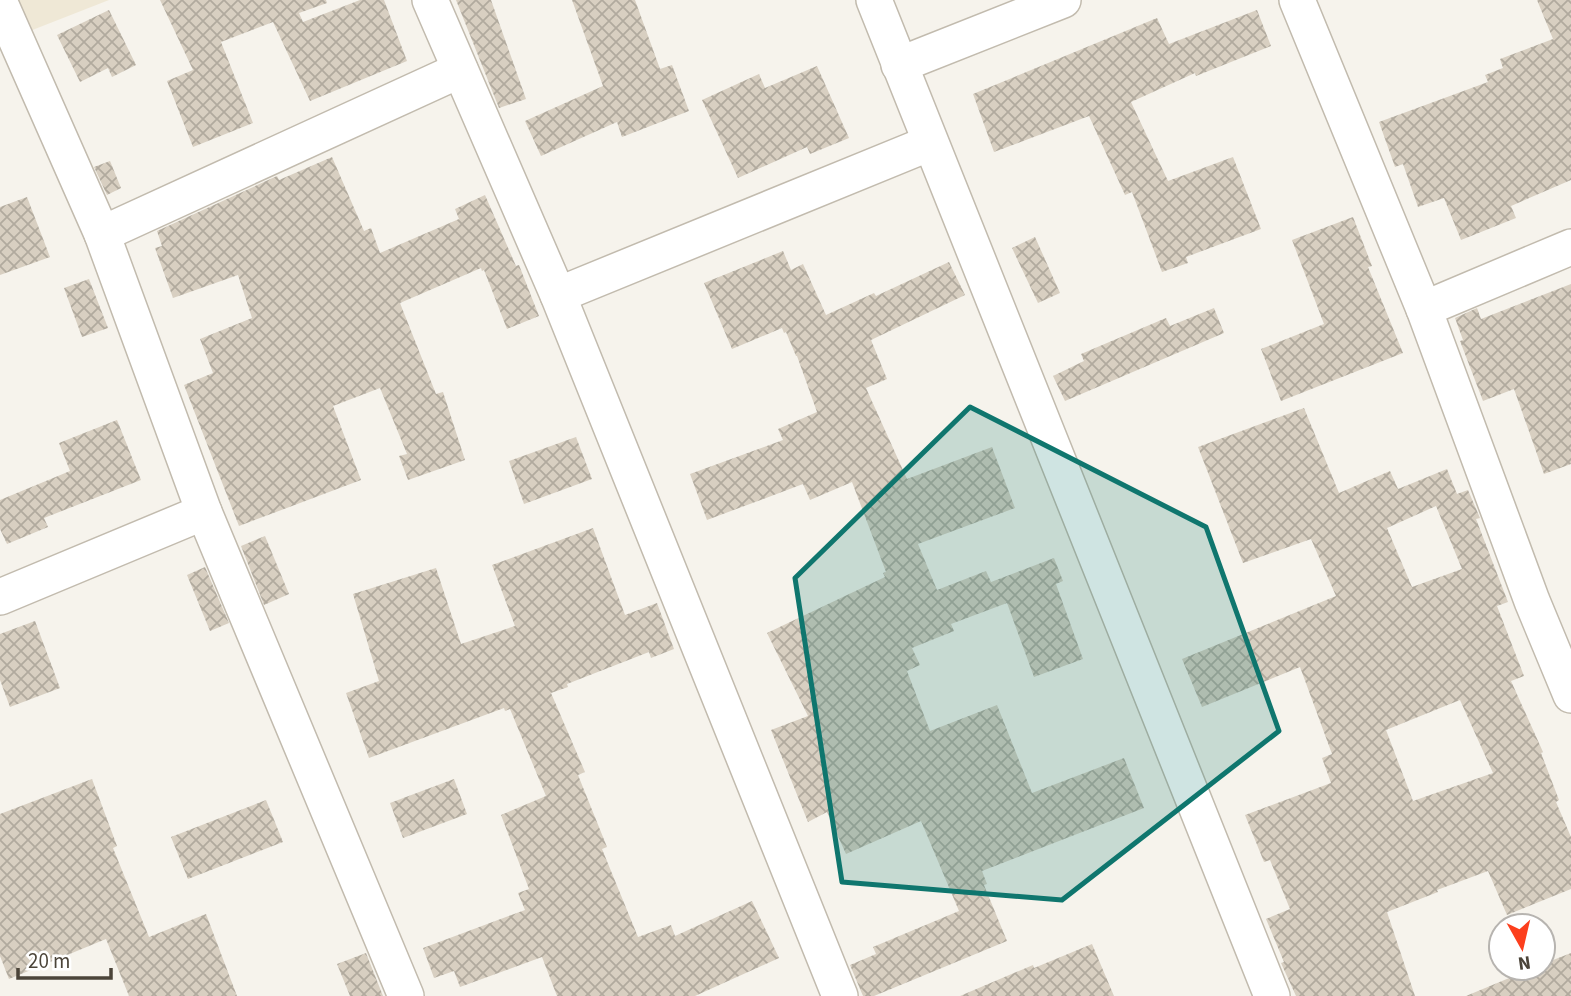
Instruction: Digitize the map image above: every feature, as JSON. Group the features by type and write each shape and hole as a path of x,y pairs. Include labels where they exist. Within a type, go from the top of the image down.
{"street":[{"path":"430,0 558,295 840,996"},
{"path":"874,0 1272,996"},
{"path":"899,65 1063,0"},
{"path":"1297,0 1424,309 1532,601 1571,695"},
{"path":"0,3 102,234 204,512 407,996"},
{"path":"102,234 460,70"},
{"path":"558,295 930,143"},
{"path":"1424,309 1571,247"},
{"path":"0,597 204,512"}],"highlighted area":[{"path":"970,407 1206,527 1279,731 1062,900 842,882 795,578"}],"shaded area":[{"path":"0,0 109,0 12,38"}],"building":[{"path":"160,0 326,0 327,3 299,13 303,22 360,0 384,0 407,61 310,101 273,22 221,42 253,123 193,147 167,81 193,70"},
{"path":"456,0 491,0 526,99 499,108"},
{"path":"572,0 635,0 660,69 672,65 689,111 622,137 617,122 541,156 525,121 603,86"},
{"path":"1537,0 1571,0 1571,180 1511,206 1516,218 1461,240 1444,198 1418,207 1403,164 1395,167 1379,122 1488,82 1485,75 1503,68 1500,59 1553,39"},
{"path":"109,10 136,65 112,77 108,68 80,82 57,35"},
{"path":"1257,10 1271,46 1196,76 1195,73 1131,102 1168,181 1233,157 1261,229 1186,257 1188,263 1162,272 1132,192 1125,195 1089,116 994,152 973,94 1157,18 1169,44"},
{"path":"817,66 849,138 810,154 807,147 738,178 702,100 759,74 765,88"},
{"path":"332,157 364,231 371,228 380,253 459,219 455,209 485,195 516,266 519,265 539,316 507,329 481,268 400,303 436,394 443,392 465,460 408,480 399,456 407,454 380,388 333,406 361,480 239,526 184,385 213,373 200,339 252,318 238,275 173,298 155,248 162,246 157,231 277,176 279,180"},
{"path":"110,161 121,188 107,195 94,167"},
{"path":"27,197 50,257 0,275 0,207"},
{"path":"1353,217 1372,266 1368,267 1403,353 1281,401 1261,349 1324,324 1292,240"},
{"path":"1035,237 1060,293 1038,303 1012,248"},
{"path":"783,251 791,270 803,264 826,315 874,293 876,296 949,262 965,295 871,340 887,379 866,388 907,479 992,447 1015,508 918,544 937,590 986,571 991,582 1054,558 1063,581 1056,584 1083,659 1034,677 1007,603 951,624 954,631 912,648 920,665 907,671 930,731 997,705 1032,793 1124,758 1144,808 982,871 987,884 984,885 1007,941 874,996 863,996 850,965 876,954 873,947 959,911 921,821 846,854 827,812 808,822 771,730 808,716 767,633 885,577 883,573 886,572 852,482 810,500 803,484 707,520 690,474 783,440 778,429 817,412 786,332 784,333 782,328 732,349 704,283"},
{"path":"89,279 108,328 82,337 64,288"},
{"path":"1571,284 1571,464 1544,474 1514,389 1483,401 1460,341 1463,340 1455,318 1477,308 1481,319"},
{"path":"1214,308 1224,333 1065,401 1053,376 1084,361 1081,354 1166,318 1170,326"},
{"path":"1304,408 1339,493 1390,471 1398,489 1447,469 1457,494 1468,490 1480,518 1476,519 1508,602 1497,606 1524,676 1511,681 1543,752 1541,753 1559,800 1556,802 1571,837 1571,889 1514,912 1506,912 1488,871 1387,912 1415,996 1296,996 1281,963 1284,962 1266,919 1290,909 1270,860 1264,862 1245,815 1331,783 1322,758 1332,754 1300,667 1202,707 1182,659 1336,596 1311,539 1243,563 1198,447","holes":["1436,506 1462,569 1412,587 1387,528","1460,700 1493,773 1413,801 1386,730"]},
{"path":"117,420 141,480 44,518 48,527 7,544 0,529 0,500 70,471 59,443"},
{"path":"576,437 592,479 524,504 509,461"},
{"path":"593,528 625,615 657,603 674,649 651,658 649,652 567,684 568,687 551,693 585,772 578,775 607,847 602,849 638,937 671,925 675,936 752,901 779,958 695,996 557,996 542,957 460,987 454,971 434,978 423,948 525,910 518,893 529,889 501,815 546,796 510,709 505,711 504,708 369,758 346,693 379,681 353,594 436,568 461,644 515,626 492,565"},
{"path":"265,536 289,594 264,605 241,546"},
{"path":"205,567 229,623 210,631 187,575"},
{"path":"35,621 60,688 10,707 0,680 0,634"},
{"path":"92,779 117,846 113,848 149,937 206,914 237,996 129,996 106,939 9,979 0,956 0,814"},
{"path":"454,779 467,814 403,838 390,803"},
{"path":"266,800 283,842 188,879 171,837"},
{"path":"1092,944 1114,996 960,996 1033,965 1034,968"},
{"path":"366,953 383,996 350,996 337,964"},
{"path":"1571,953 1571,996 1466,996 1500,982 1557,982 1557,958"}]}
